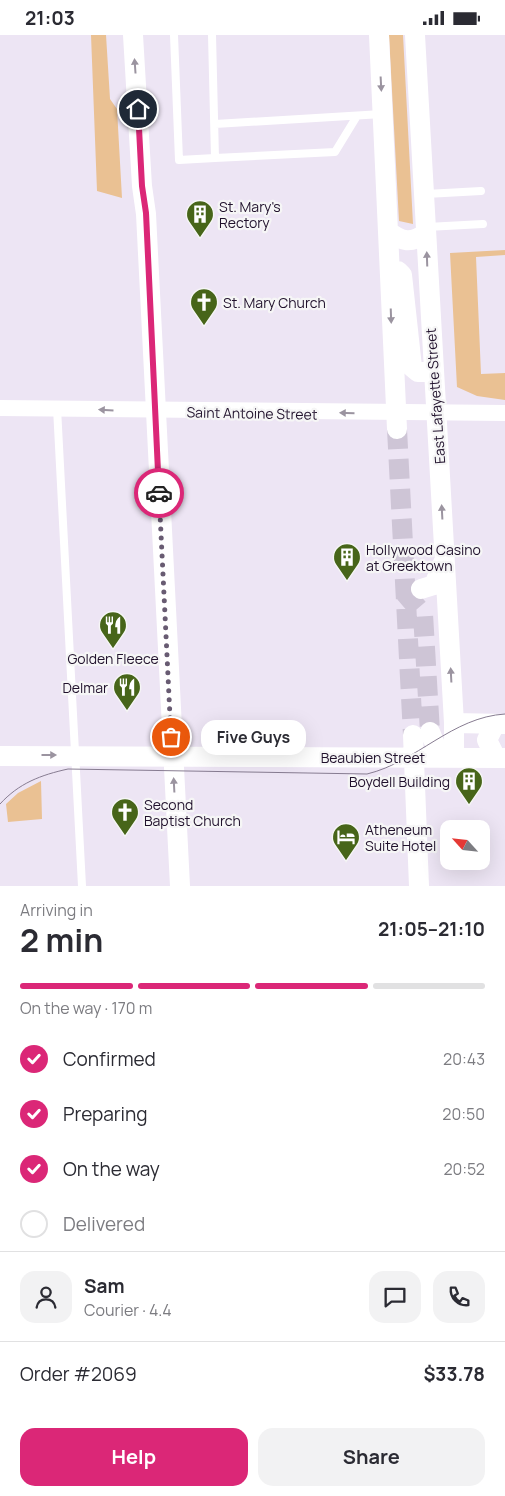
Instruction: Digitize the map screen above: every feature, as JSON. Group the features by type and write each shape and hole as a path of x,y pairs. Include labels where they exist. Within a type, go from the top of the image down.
{"street":[{"path":"133,35 142,186 146,213 180,886"},
{"path":"379,35 396,421"},
{"name":"East Lafayette Street","path":"415,35 454,723 451,757"},
{"path":"388,231 397,239 408,242 417,240 426,230"},
{"path":"389,263 402,275 412,367 418,372 434,372"},
{"name":"Saint Antoine Street","path":"0,408 57,408 396,421 437,412 505,413"},
{"path":"421,589 434,585 444,560"},
{"path":"454,723 500,724"},
{"path":"500,724 489,731 486,740 500,758"},
{"path":"419,886 414,756 421,733 437,749 451,757"},
{"name":"Beaubien Street","path":"0,756 172,755 500,758"}],"lane":[{"path":"174,35 179,160 335,152 357,116"},
{"path":"212,35 215,158"},
{"path":"214,124 382,114"},
{"path":"424,194 481,191"},
{"path":"426,230 483,224"},
{"path":"57,408 82,886"}],"shaded area":[{"path":"91,35 106,35 110,99 117,109 122,198 97,191"},
{"path":"389,35 403,35 413,224 399,221"},
{"path":"505,250 505,255 476,257 481,374 505,373 505,400 477,396 457,387 450,253"},
{"path":"41,781 42,819 8,822 6,804 18,793"}],"tunnel":[{"path":"397,429 413,735"},
{"path":"405,593 423,614 430,732"}],"tram line":[{"path":"0,804 23,785 49,774 68,769 367,774 402,760 468,723 486,717 505,714"}],"way so far":[{"path":"159,493 171,737"}],"place":[{"name":"St. Mary's Rectory","path":"200,238"},
{"name":"St. Mary Church","path":"204,326"},
{"name":"Hollywood Casino at Greektown","path":"347,581"},
{"name":"Golden Fleece","path":"113,649"},
{"name":"Delmar","path":"127,711"},
{"name":"Five Guys","path":"171,737"},
{"name":"Boydell Building","path":"469,805"},
{"name":"Second Baptist Church","path":"125,836"},
{"name":"Atheneum Suite Hotel","path":"346,861"}],"route":[{"path":"138,109 142,186 146,213 159,493"}]}
